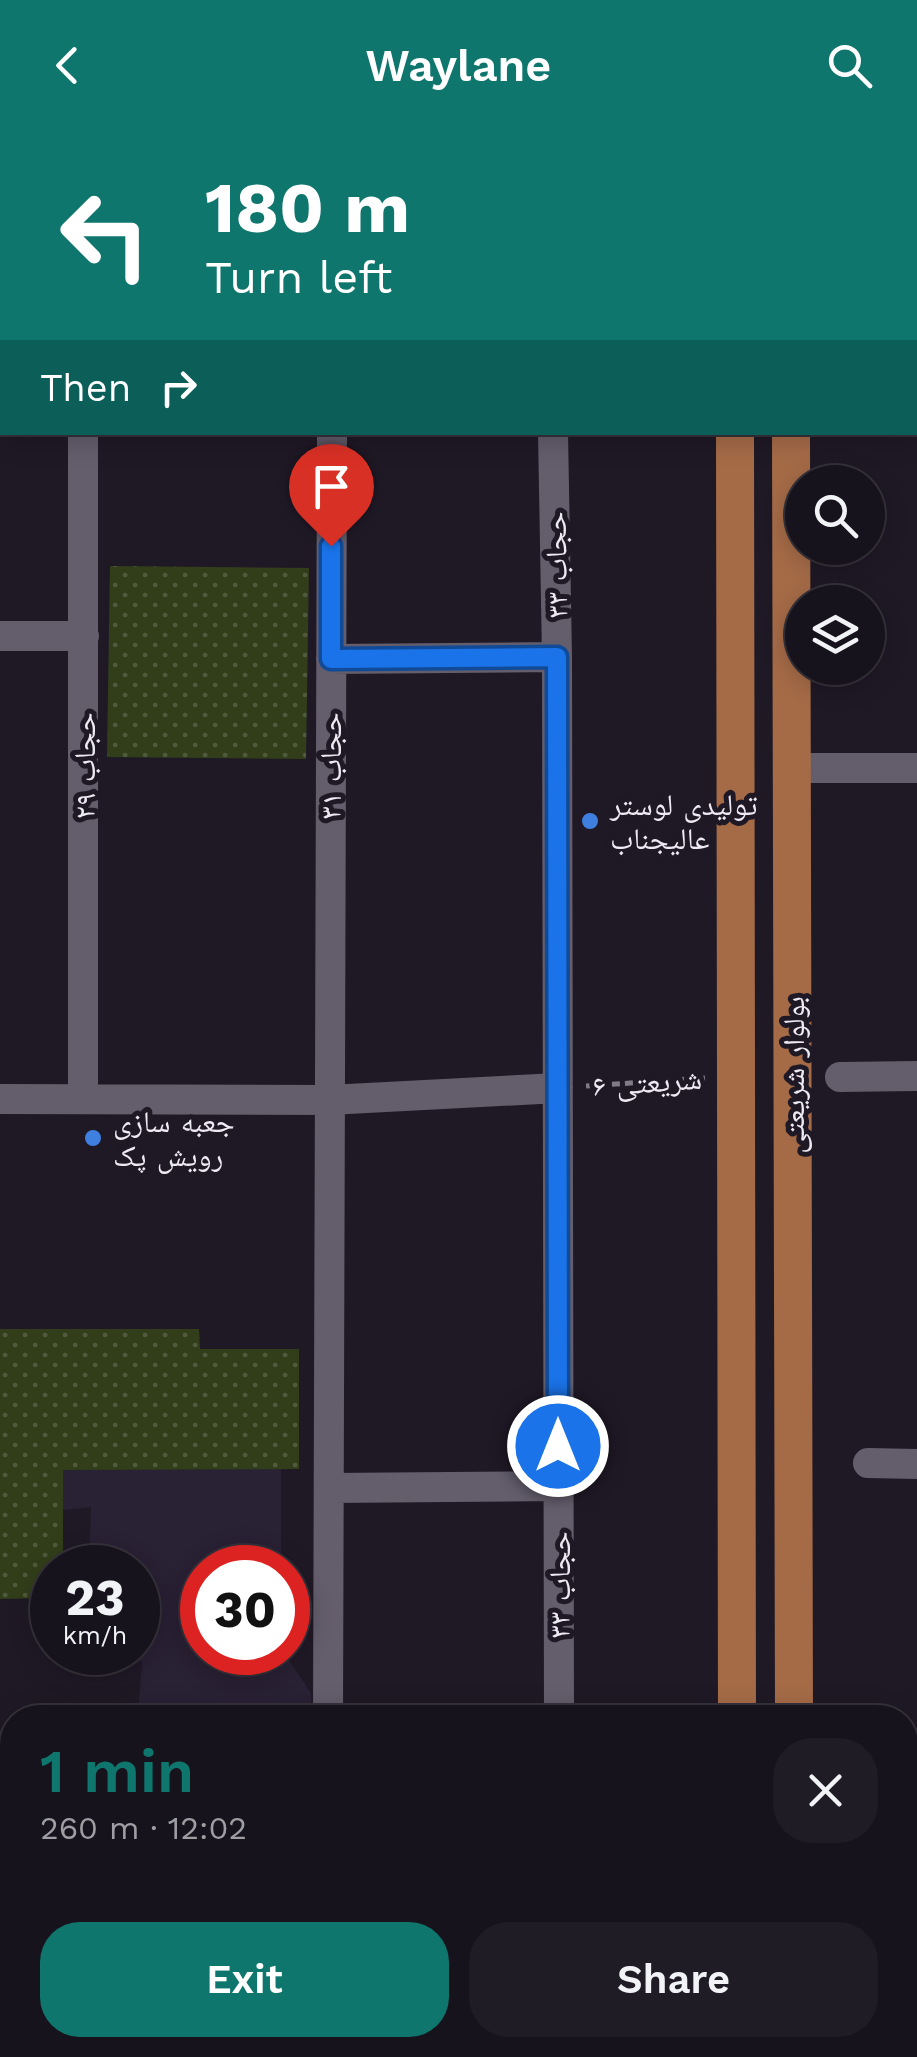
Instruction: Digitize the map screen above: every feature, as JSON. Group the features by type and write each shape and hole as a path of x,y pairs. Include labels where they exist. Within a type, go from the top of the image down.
{"main road":[{"name":"بولوار شریعتی","path":"735,435 737,1705"},
{"name":"بولوار شریعتی","path":"792,435 794,1705"}],"street":[{"name":"حجاب ۲۹","path":"83,435 83,1099"},
{"name":"حجاب ۳۱","path":"328,1705 332,435"},
{"name":"حجاب ۳۳","path":"553,435 559,1705"},
{"path":"0,636 84,636"},
{"path":"331,659 557,657"},
{"path":"792,768 917,768"},
{"path":"840,1077 917,1076"},
{"path":"0,1099 329,1100 558,1088"},
{"path":"868,1463 917,1464"},
{"path":"328,1488 558,1486"}],"path":[{"name":"شریعتی ۶","path":"558,1088 736,1076"}],"shaded area":[{"path":"281,1469 281,1545 180,1545 180,1675 299,1675 311,1693 311,1705 139,1705 141,1675 160,1675 160,1545 90,1545 91,1507 63,1510 63,1470"}],"green space":[{"path":"110,566 309,568 306,759 107,757"},
{"path":"0,1329 199,1329 200,1349 299,1349 299,1469 63,1470 63,1545 30,1545 30,1598 0,1599"}],"place":[{"name":"تولیدی لوستر عالیجناب","path":"590,821"},
{"name":"جعبه سازی رویش پک","path":"93,1138"}],"route":[{"path":"331,546 331,659 557,657 558,1446"}]}
